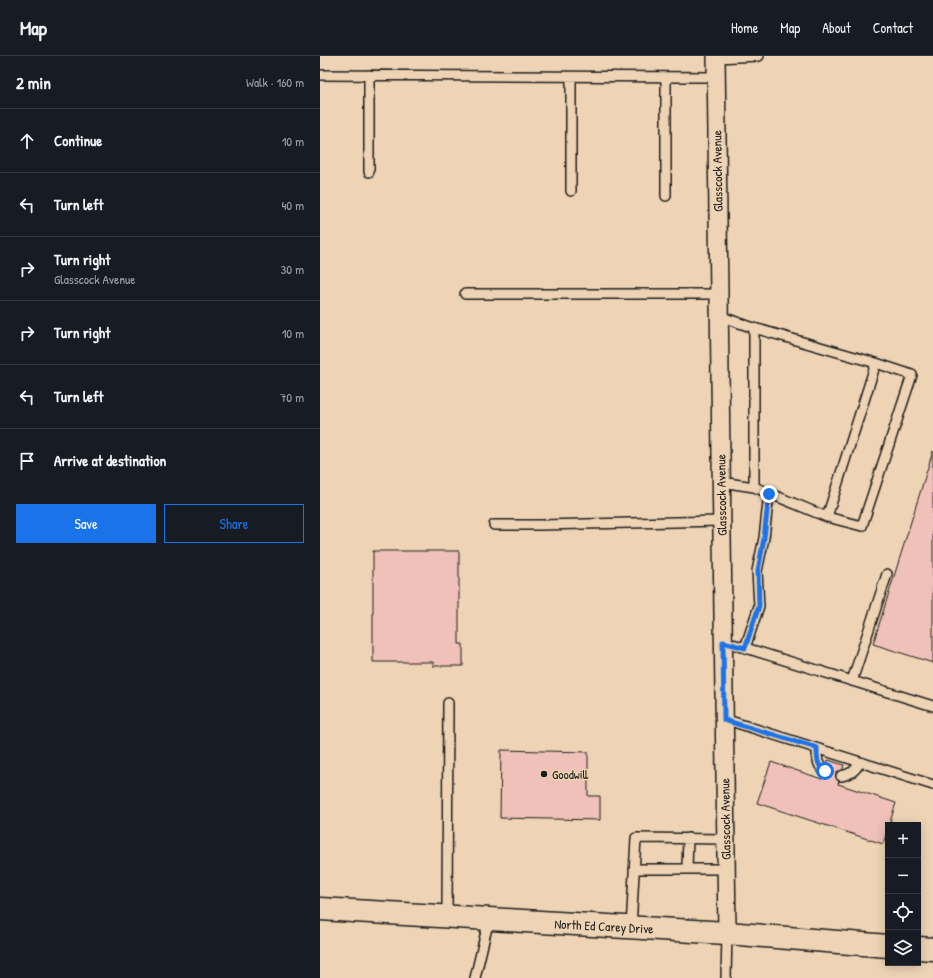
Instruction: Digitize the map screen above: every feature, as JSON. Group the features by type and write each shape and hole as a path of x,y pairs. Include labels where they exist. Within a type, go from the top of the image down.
{"main road":[{"name":"North Ed Carey Drive","path":"320,910 727,933 885,946"},
{"path":"921,948 933,949"}],"street":[{"name":"Glasscock Avenue","path":"716,57 727,933"}],"lane":[{"path":"716,57 759,56"},
{"path":"320,75 716,77"},
{"path":"369,75 369,172"},
{"path":"571,76 571,191"},
{"path":"666,77 666,196"},
{"path":"466,294 718,294"},
{"path":"719,316 754,328 876,363 912,375 862,526 827,517 754,487 721,482"},
{"path":"754,328 754,487"},
{"path":"827,517 876,363"},
{"path":"745,648 759,606 758,571 764,538 769,494"},
{"path":"494,525 721,521"},
{"path":"852,681 888,574"},
{"path":"723,642 933,706"},
{"path":"447,917 448,703"},
{"path":"724,720 933,785"},
{"path":"817,748 817,760 821,768 825,771"},
{"path":"840,776 848,775 854,771 860,762"},
{"path":"630,928 636,838 726,839"},
{"path":"687,869 688,838"},
{"path":"634,869 726,870"},
{"path":"475,978 489,919"},
{"path":"726,978 727,933"}],"building":[{"path":"933,451 933,663 873,644"},
{"path":"373,551 459,551 459,644 463,644 463,666 433,666 433,662 373,662"},
{"name":"Goodwill","path":"501,750 588,752 588,796 600,796 600,820 500,818"},
{"path":"828,760 844,765 838,784 896,803 890,822 885,822 885,838 883,844 757,803 771,762 822,779"}],"place":[{"name":"Goodwill","path":"544,774"}],"route":[{"path":"769,494 764,538 758,571 759,606 745,648 723,642 724,720 817,748 817,760 821,768 825,771"}]}
